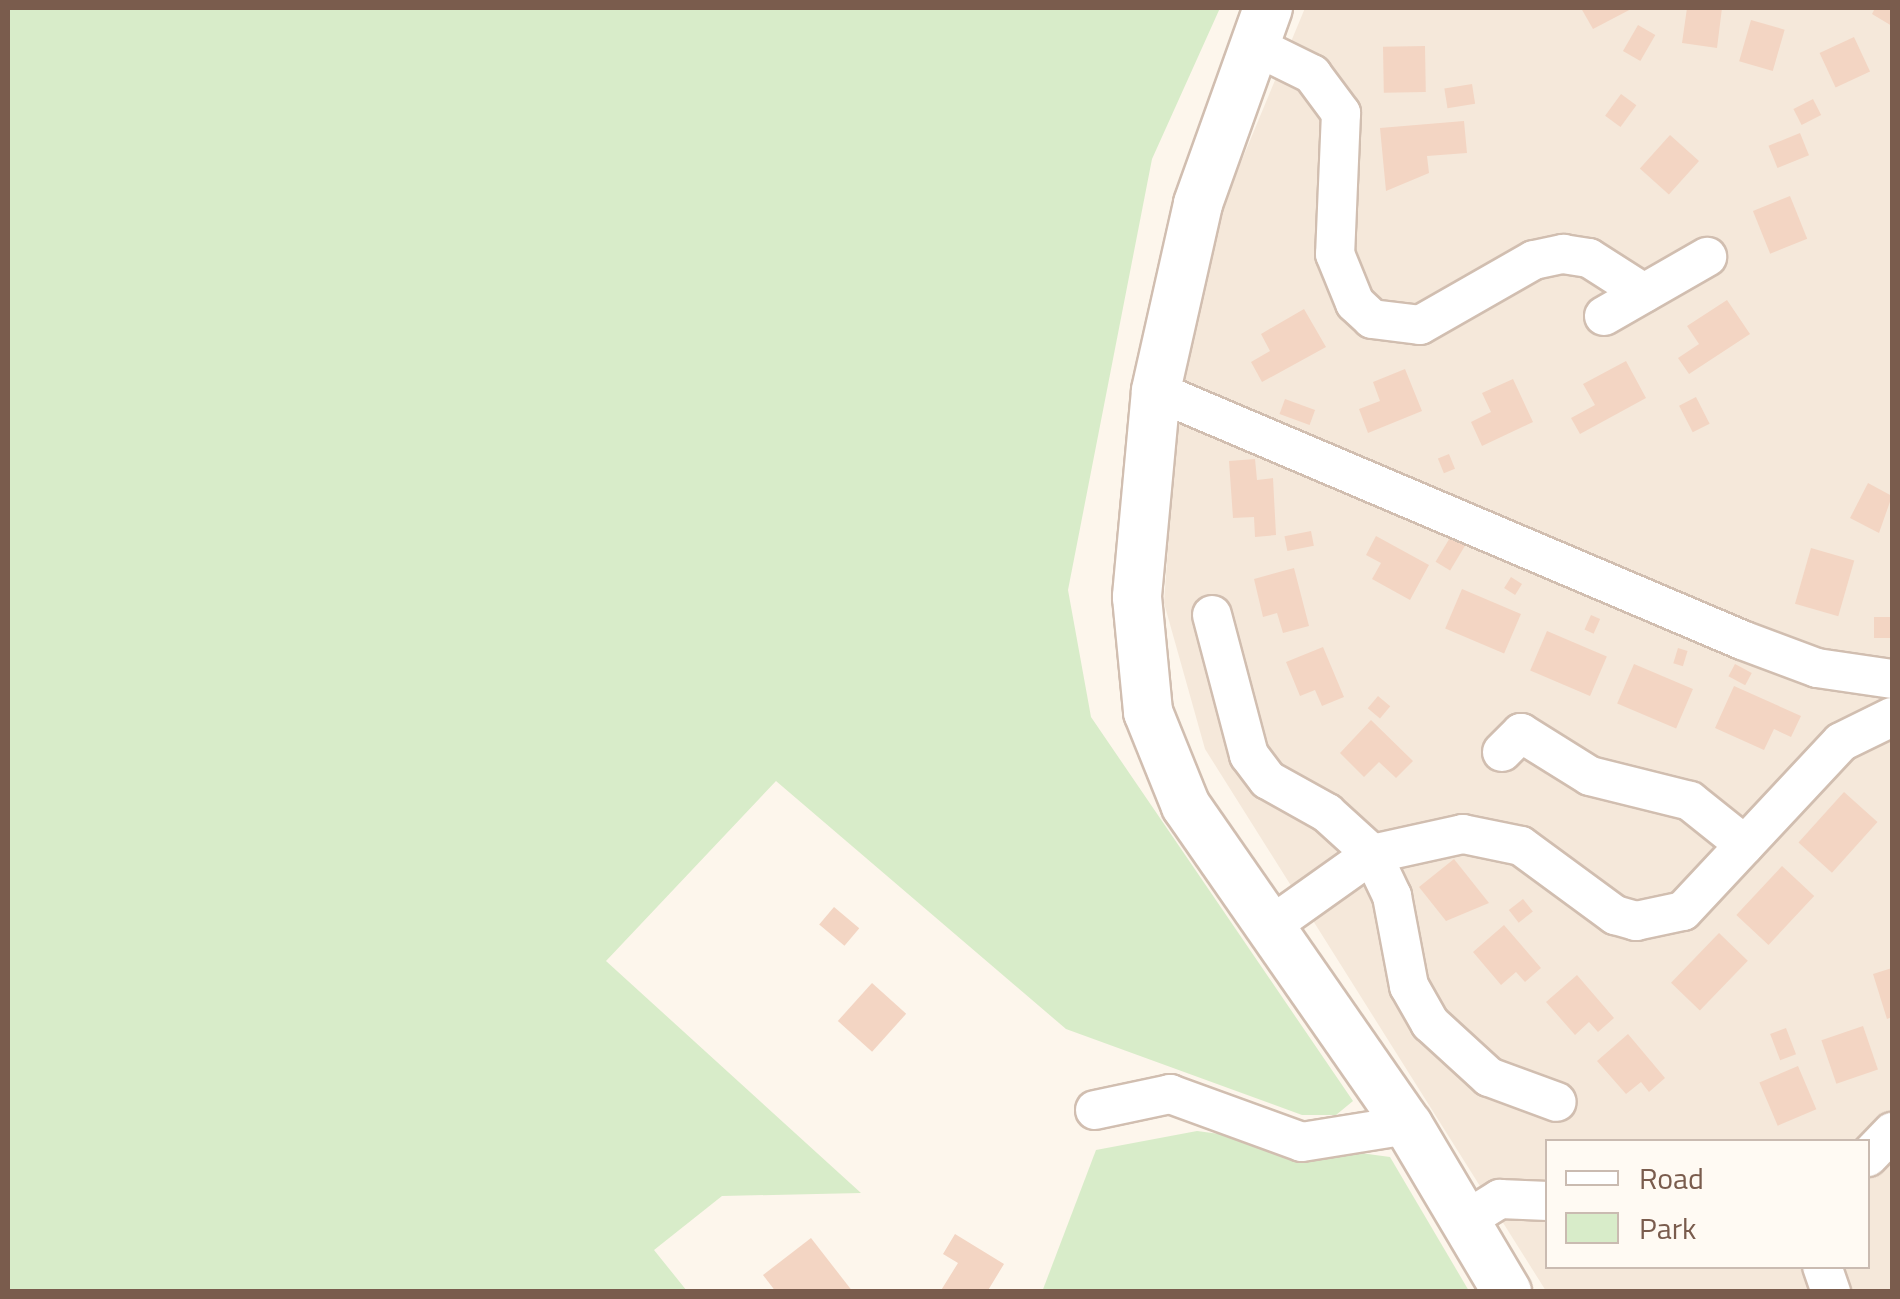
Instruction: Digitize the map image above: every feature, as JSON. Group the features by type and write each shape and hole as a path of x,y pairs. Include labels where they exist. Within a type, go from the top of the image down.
{"street":[{"path":"1507,1292 1408,1125 1186,806 1148,712 1138,597 1156,391 1198,204 1262,27 1312,74 1341,113 1335,254 1348,292 1372,319 1420,325 1534,260 1562,254 1589,258 1644,293"},
{"path":"1604,316 1707,257"},
{"path":"1156,391 1742,640 1817,668 1892,679"},
{"path":"1212,615 1238,678 1236,723 1268,780 1327,814 1372,854 1392,896 1408,986 1430,1023 1558,1102"},
{"path":"1272,925 1372,854 1438,835 1492,834 1636,921 1683,911 1841,742 1892,716"},
{"path":"1502,752 1522,732 1590,776 1690,801 1744,845"},
{"path":"1095,1110 1170,1094 1302,1142 1408,1125"},
{"path":"1870,1155 1892,1132"},
{"path":"1466,1220 1500,1198 1545,1202"}],"shaded area":[{"path":"1305,8 1892,8 1892,1291 1546,1291 1205,749 1164,603 1177,420 1214,227"}],"green space":[{"path":"8,8 1220,8 1152,159 1068,590 1091,717 1353,1101 1336,1115 1302,1115 1066,1029 776,781 606,961 861,1193 722,1196 654,1250 687,1291 8,1291"},
{"path":"1197,1131 1390,1157 1469,1291 1042,1292 1096,1150"}],"building":[{"path":"1581,8 1633,8 1593,29"},
{"path":"1687,8 1722,8 1717,48 1682,43"},
{"path":"1875,8 1892,8 1892,26 1872,14"},
{"path":"1751,20 1785,30 1773,71 1739,61"},
{"path":"1638,25 1655,35 1640,61 1623,51"},
{"path":"1854,37 1870,71 1836,87 1820,53"},
{"path":"1425,46 1426,92 1384,93 1383,47"},
{"path":"1472,84 1475,104 1447,108 1444,88"},
{"path":"1621,94 1636,105 1621,127 1605,116"},
{"path":"1813,99 1821,115 1802,125 1793,109"},
{"path":"1464,121 1467,153 1427,156 1429,173 1386,191 1380,128"},
{"path":"1800,133 1809,155 1777,168 1768,146"},
{"path":"1670,135 1699,161 1669,195 1640,168"},
{"path":"1790,196 1807,239 1770,254 1753,211"},
{"path":"1727,300 1750,334 1689,374 1678,358 1699,344 1687,326"},
{"path":"1304,309 1326,347 1262,382 1251,362 1270,351 1261,334"},
{"path":"1626,361 1646,398 1580,434 1571,418 1595,405 1583,384"},
{"path":"1405,369 1422,411 1368,433 1359,409 1380,401 1373,382"},
{"path":"1513,379 1533,422 1482,446 1471,422 1491,412 1482,393"},
{"path":"1696,397 1710,424 1693,432 1679,406"},
{"path":"1285,399 1315,410 1310,425 1280,414"},
{"path":"1449,454 1455,469 1444,473 1438,458"},
{"path":"1255,459 1257,480 1273,478 1276,535 1255,537 1254,517 1233,518 1229,461"},
{"path":"1868,483 1892,496 1879,533 1850,518"},
{"path":"1311,531 1314,546 1287,551 1284,536"},
{"path":"1376,536 1429,565 1410,600 1372,579 1381,563 1366,555"},
{"path":"1451,536 1466,545 1450,570 1436,562"},
{"path":"1811,548 1854,560 1838,616 1795,604"},
{"path":"1294,568 1309,626 1283,633 1277,613 1263,617 1254,579"},
{"path":"1511,577 1522,584 1515,595 1504,588"},
{"path":"1462,589 1521,614 1504,654 1445,629"},
{"path":"1591,615 1600,619 1594,634 1584,630"},
{"path":"1874,617 1892,617 1892,638 1874,638"},
{"path":"1547,631 1607,656 1590,696 1530,671"},
{"path":"1323,647 1344,697 1322,706 1315,690 1300,696 1286,662"},
{"path":"1678,648 1688,651 1683,666 1673,663"},
{"path":"1634,664 1693,689 1676,729 1617,704"},
{"path":"1735,664 1752,673 1745,685 1728,676"},
{"path":"1734,686 1801,716 1791,737 1774,729 1764,750 1715,728"},
{"path":"1378,696 1390,706 1380,719 1368,708"},
{"path":"1371,720 1413,761 1396,778 1379,762 1364,777 1340,753"},
{"path":"1844,792 1877,822 1832,873 1798,843"},
{"path":"1454,859 1489,903 1446,921 1419,887"},
{"path":"1782,866 1814,896 1768,945 1736,915"},
{"path":"1523,899 1533,912 1519,923 1509,910"},
{"path":"834,907 859,928 844,946 819,925"},
{"path":"1504,925 1541,968 1525,982 1516,972 1501,985 1473,952"},
{"path":"1719,933 1748,961 1700,1010 1671,983"},
{"path":"1892,968 1892,1017 1887,1019 1873,974"},
{"path":"1577,975 1614,1018 1598,1032 1589,1022 1575,1035 1546,1002"},
{"path":"872,983 906,1014 872,1052 838,1021"},
{"path":"1863,1026 1878,1069 1836,1084 1821,1040"},
{"path":"1786,1028 1796,1054 1780,1060 1770,1034"},
{"path":"1628,1034 1665,1078 1649,1092 1641,1082 1626,1094 1597,1061"},
{"path":"1798,1066 1816,1109 1778,1126 1759,1082"},
{"path":"955,1234 1004,1264 987,1292 940,1292 958,1263 943,1254"},
{"path":"811,1238 853,1292 776,1292 763,1275"}]}
